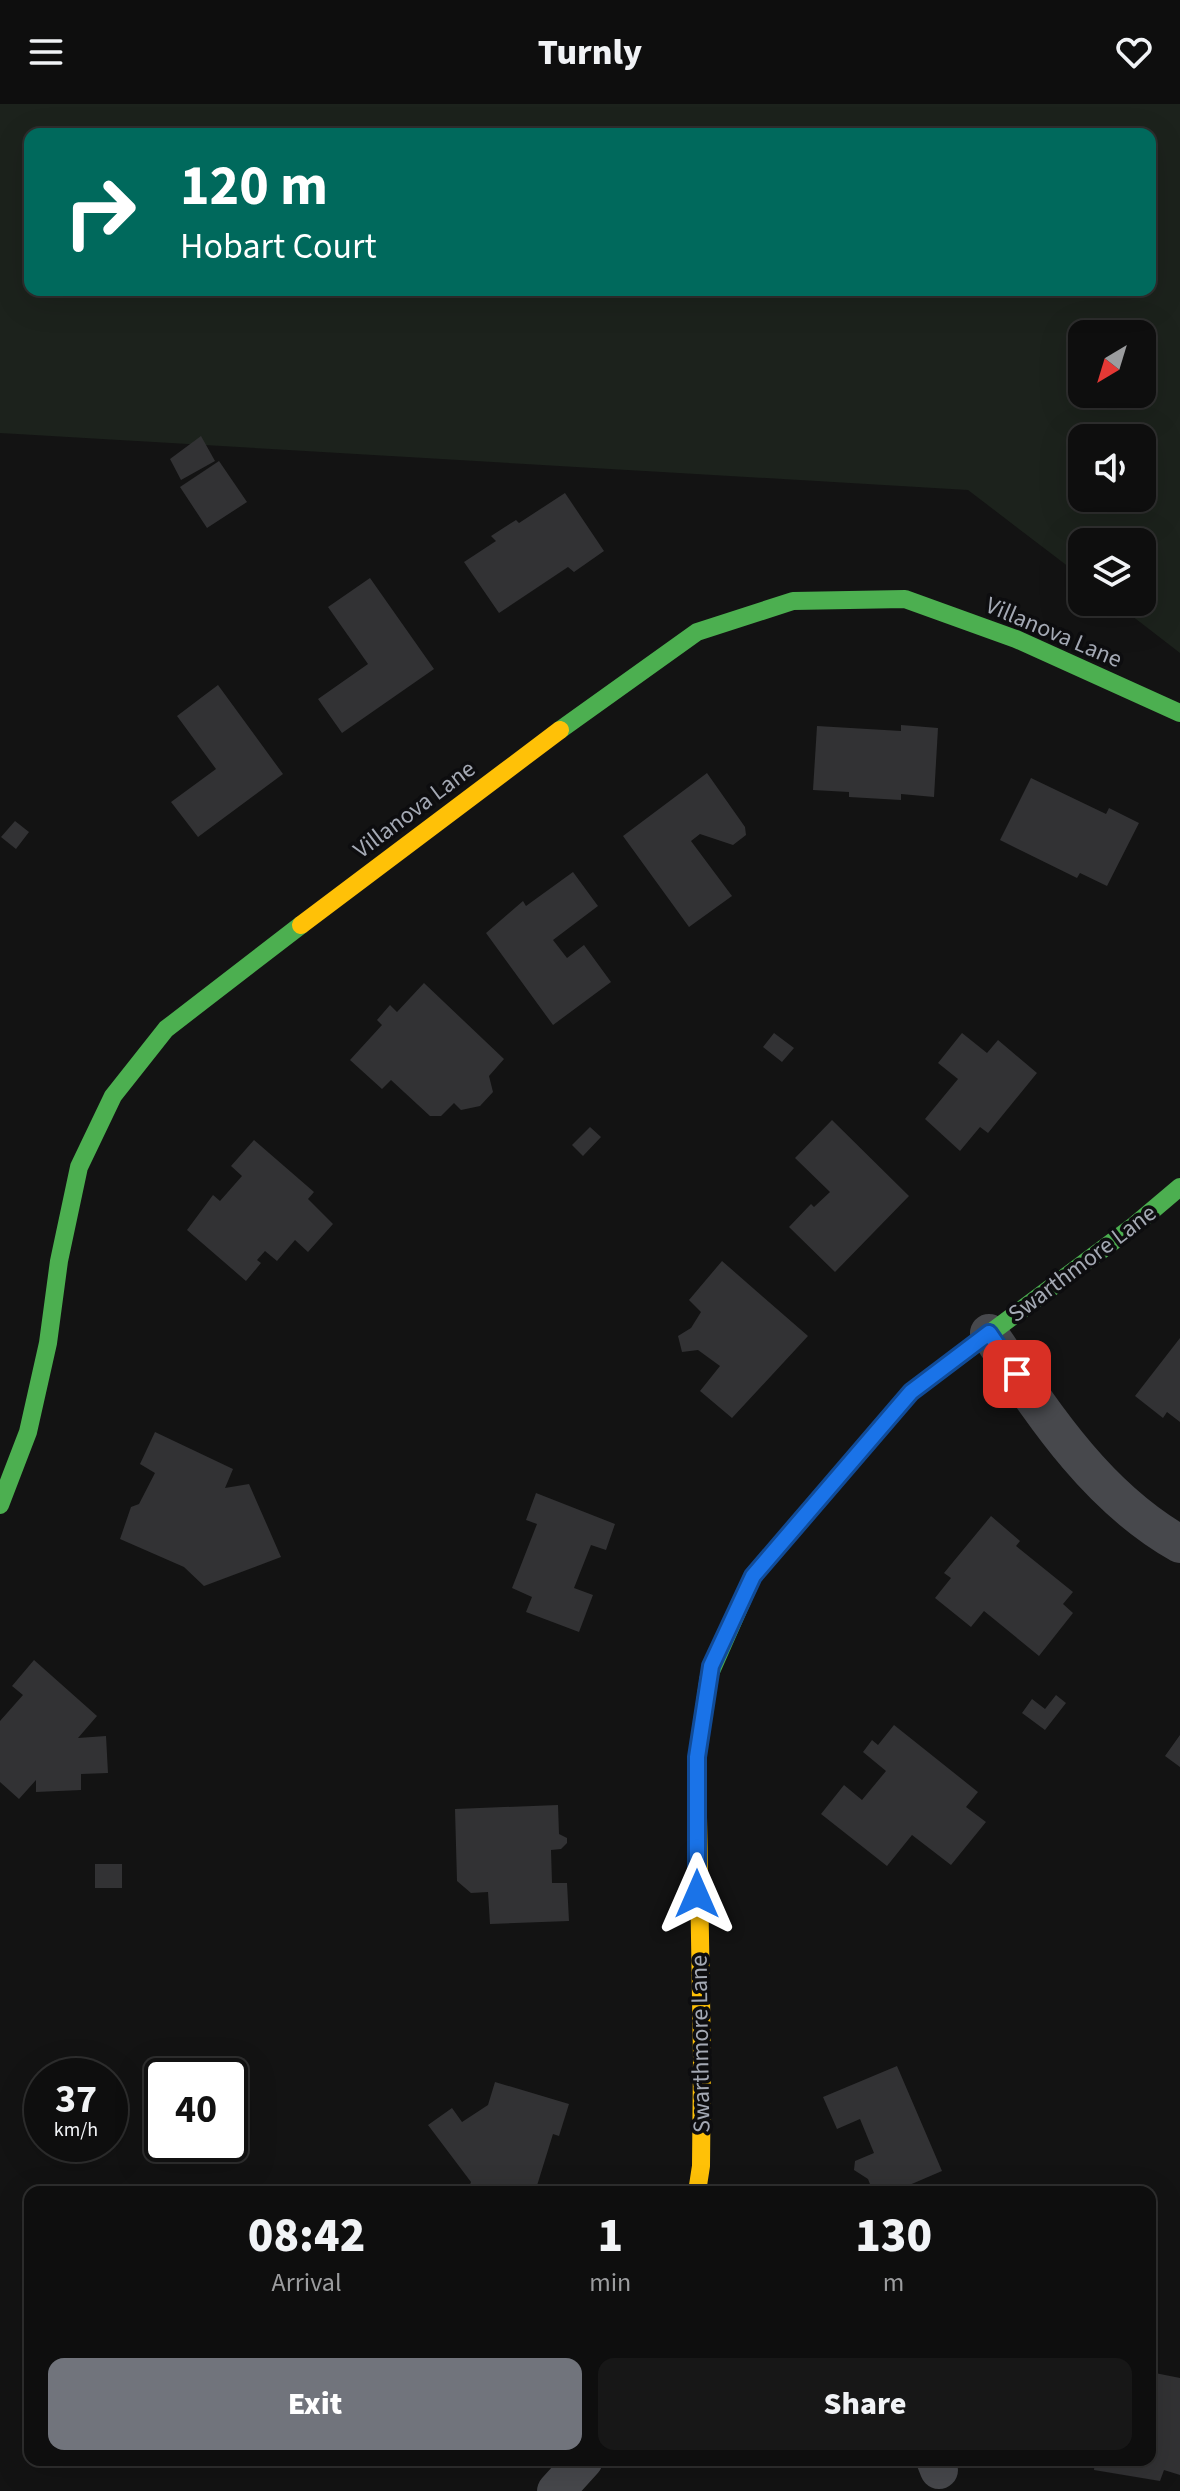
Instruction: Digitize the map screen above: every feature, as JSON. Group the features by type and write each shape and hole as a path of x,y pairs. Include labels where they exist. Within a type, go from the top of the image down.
{"street":[{"name":"Villanova Lane","path":"0,1505 28,1432 48,1343 59,1261 79,1167 113,1096 166,1029 454,807 697,632 793,601 905,599 1016,639 1180,713"},
{"name":"Swarthmore Lane","path":"698,2186 701,2166 702,2058 697,1757 711,1666 753,1576 911,1392 1135,1225 1180,1187"},
{"path":"989,1333 1044,1415 1103,1487 1180,1544"},
{"path":"556,2491 579,2466"}],"shaded area":[{"path":"0,104 1180,104 1180,653 1132,616 1156,616 1156,528 1068,528 1068,566 968,490 0,433"}],"building":[{"path":"201,436 215,461 181,480 170,459"},
{"path":"219,461 247,502 207,528 180,487"},
{"path":"565,493 604,551 574,572 568,567 499,613 464,562 496,541 491,536 516,520 519,523"},
{"path":"370,578 434,669 342,733 318,699 368,664 328,607"},
{"path":"218,685 283,774 198,837 171,802 216,769 177,716"},
{"path":"901,725 938,728 934,797 901,794 901,800 849,797 849,792 813,790 817,726 901,731"},
{"path":"707,773 745,827 746,835 733,845 700,834 691,841 732,896 689,927 623,836"},
{"path":"1031,778 1106,814 1109,808 1139,823 1107,886 1080,873 1077,878 1000,840"},
{"path":"15,821 29,832 16,849 1,837"},
{"path":"573,872 598,906 553,940 567,958 584,945 611,982 553,1025 486,933 523,901 526,906"},
{"path":"424,983 504,1059 489,1076 493,1092 480,1106 461,1110 454,1103 441,1116 430,1116 391,1080 382,1089 350,1060 382,1025 377,1020 390,1005 397,1012"},
{"path":"774,1033 794,1048 782,1062 763,1047"},
{"path":"962,1033 987,1053 998,1040 1037,1073 988,1133 980,1127 960,1151 925,1119 958,1079 938,1063"},
{"path":"832,1120 909,1196 835,1272 789,1227 811,1204 814,1207 830,1192 795,1158"},
{"path":"590,1127 601,1137 583,1156 572,1145"},
{"path":"254,1140 314,1192 308,1199 333,1224 308,1252 295,1240 277,1261 265,1251 257,1260 261,1263 246,1281 187,1230 213,1195 220,1201 242,1176 231,1166"},
{"path":"722,1261 808,1336 732,1418 700,1391 720,1366 698,1350 682,1352 678,1336 691,1328 701,1312 689,1300"},
{"path":"1180,1338 1180,1422 1167,1412 1163,1418 1135,1396"},
{"path":"155,1432 233,1469 225,1488 249,1484 281,1557 204,1586 184,1567 120,1539 131,1507 139,1504 155,1473 140,1464"},
{"path":"536,1493 615,1524 606,1550 591,1545 574,1588 593,1595 579,1632 526,1612 532,1597 512,1588 537,1524 526,1520"},
{"path":"991,1516 1020,1541 1016,1546 1073,1592 1063,1604 1073,1613 1039,1656 984,1611 971,1627 935,1598 951,1578 944,1573"},
{"path":"34,1660 97,1716 78,1738 106,1736 108,1773 81,1774 81,1790 36,1792 36,1780 19,1799 0,1782 0,1721 23,1695 12,1686"},
{"path":"1056,1695 1066,1703 1045,1730 1022,1713 1032,1699 1045,1709"},
{"path":"894,1725 978,1792 966,1807 986,1822 951,1865 912,1835 887,1866 821,1814 844,1785 862,1800 886,1771 863,1752 872,1740 878,1745"},
{"path":"1180,1735 1180,1767 1165,1756"},
{"path":"558,1805 559,1834 567,1838 567,1843 561,1849 551,1850 552,1883 567,1883 569,1921 490,1924 488,1892 471,1893 457,1881 455,1809"},
{"path":"95,1864 122,1864 122,1888 95,1888"},
{"path":"897,2066 942,2171 907,2186 871,2186 868,2179 854,2170 855,2161 874,2153 860,2119 837,2129 823,2097"},
{"path":"495,2082 569,2104 559,2136 553,2134 537,2186 470,2186 471,2182 428,2125 452,2108 462,2122 488,2105"},
{"path":"1156,2373 1180,2378 1180,2475 1164,2470 1160,2481 1094,2470 1094,2466 1156,2466"}],"traffic: fast":[{"path":"560,730 697,632 793,601 905,599 1016,639 1180,713"},
{"path":"0,1505 28,1432 48,1343 59,1261 79,1167 113,1096 166,1029 301,925"},
{"path":"709,1676 753,1576 911,1392 1135,1225 1180,1187"}],"traffic: slow":[{"path":"301,925 560,730"},
{"path":"698,2186 701,2166 702,2058 697,1757 709,1676"}],"route":[{"path":"697,1894 697,1757 711,1666 753,1576 911,1392 989,1333 1017,1374"}]}
